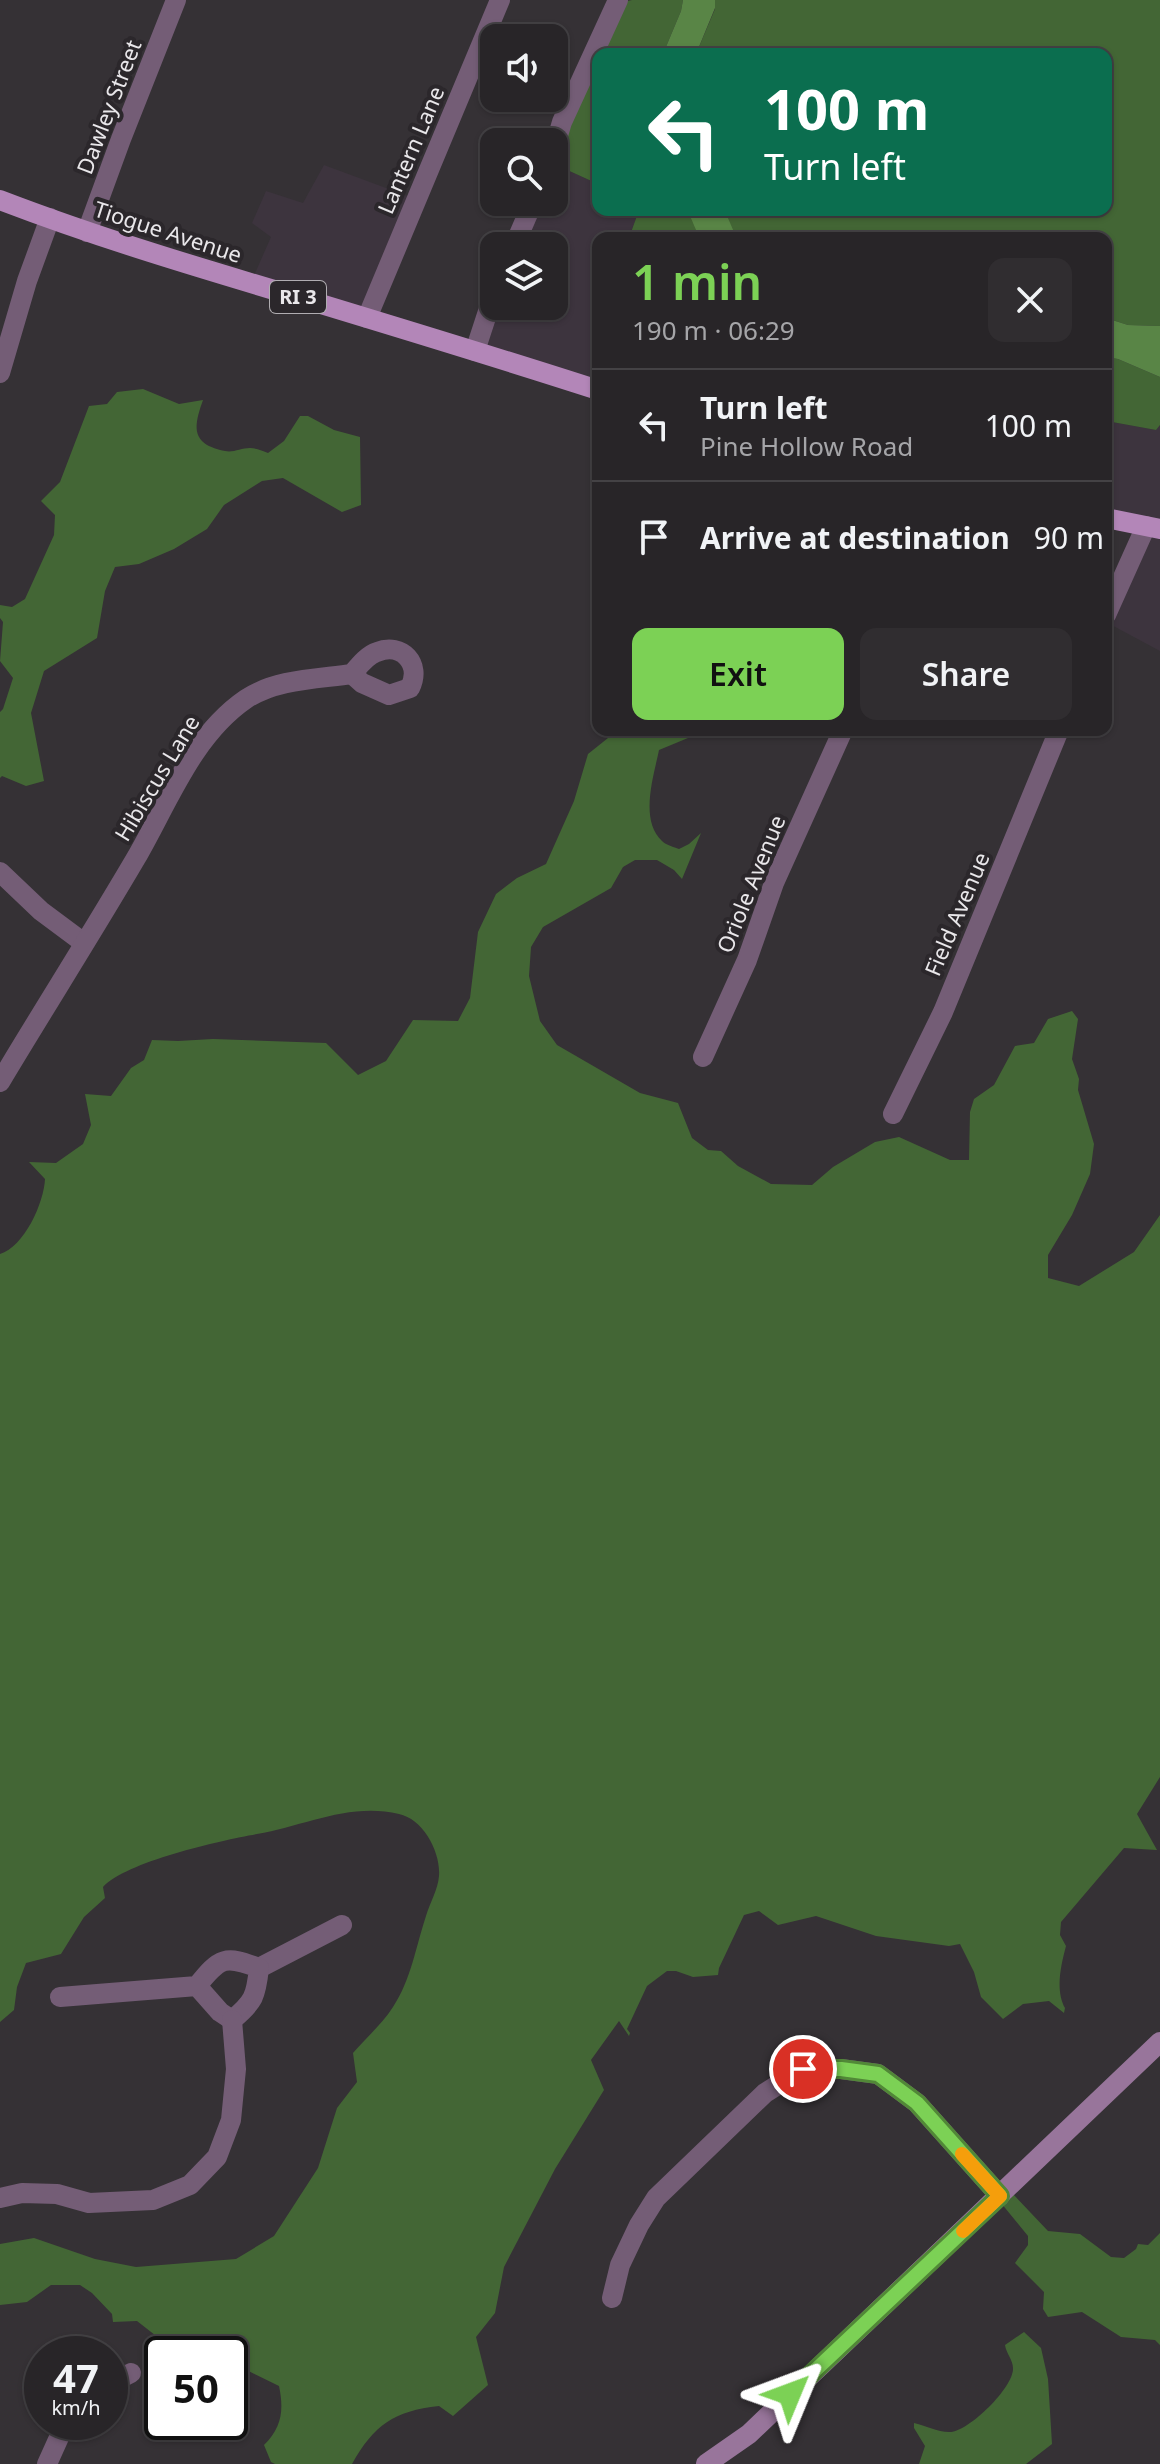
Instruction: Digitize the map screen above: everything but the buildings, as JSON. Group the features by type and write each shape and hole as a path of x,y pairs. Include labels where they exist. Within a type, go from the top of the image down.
{"main road":[{"name":"Tiogue Avenue","path":"0,200 187,265 592,388"},
{"path":"1112,519 1153,528"},
{"path":"706,2464 749,2434 1160,2042"}],"street":[{"name":"Dawley Street","path":"87,232 176,0"},
{"name":"Lantern Lane","path":"367,318 500,0"},
{"path":"596,48 618,0"},
{"path":"560,128 592,57"},
{"path":"0,373 27,281 50,218"},
{"path":"475,351 485,320"},
{"path":"1112,604 1153,528"},
{"name":"Hibiscus Lane","path":"0,1082 136,859 196,750 222,718 249,697 282,683 352,674"},
{"name":"Oriole Avenue","path":"703,1057 747,960 774,883 840,736"},
{"name":"Field Avenue","path":"893,1114 943,1012 1057,736"},
{"path":"0,872 41,911 84,943"},
{"path":"232,2020 249,2006 259,1968 342,1925"},
{"path":"60,1997 197,1986 212,1967 226,1959 259,1968"},
{"path":"197,1986 220,2012 232,2020"},
{"path":"0,2198 22,2193 57,2194 89,2203 153,2200 190,2185 217,2157 231,2120 236,2069 232,2020"},
{"path":"612,2298 620,2265 656,2198 765,2093 803,2069 841,2069 878,2074 917,2103 1000,2196"},
{"path":"47,2464 58,2440"}],"shaded area":[{"path":"632,0 683,0 666,48 596,48 615,4"},
{"path":"683,0 715,0 715,8 698,48 666,48"},
{"path":"715,0 1160,0 1160,326 1128,325 1112,320 1112,232 631,232 637,216 1112,216 1112,48 699,48 715,9"},
{"path":"592,57 592,181 568,170 568,128 561,128"},
{"path":"324,165 413,198 368,313 252,280 271,237 252,223 266,191 303,203"},
{"path":"568,170 592,181 592,216 637,216 631,232 592,232 592,381 477,349 488,320 568,320 568,232 518,232 526,216 568,216"},
{"path":"1112,320 1128,325 1160,326 1160,377 1112,358"},
{"path":"1112,358 1160,377 1160,425 1156,430 1112,422"},
{"path":"143,389 179,404 203,400 197,419 200,439 225,451 250,448 268,453 284,441 300,416 308,416 334,430 360,437 361,505 342,512 283,478 262,481 224,505 207,529 174,549 139,564 115,567 105,591 97,638 44,671 31,713 44,781 26,786 2,776 0,778 0,712 13,678 0,661 3,622 0,605 12,607 25,599 54,535 55,515 41,501 60,482 89,406 107,404 117,392"},
{"path":"1112,422 1156,430 1160,425 1160,651 1112,625 1112,607 1143,528 1112,519"},
{"path":"610,736 688,736 659,750 650,797 651,821 662,841 679,849 701,833 682,879 657,860 635,860 623,867 611,888 543,927 531,947 529,976 540,1021 557,1045 640,1093 678,1103 692,1138 708,1150 721,1151 738,1166 771,1184 812,1185 833,1167 875,1142 899,1137 950,1160 969,1160 970,1112 974,1099 994,1085 1015,1046 1034,1043 1048,1019 1072,1011 1078,1019 1072,1059 1094,1144 1090,1174 1072,1215 1048,1255 1048,1278 1079,1286 1134,1252 1160,1215 1160,1777 1137,1814 1157,1850 1124,1848 1061,1922 1060,1935 1066,1946 1060,1985 1064,2013 1049,2001 1023,2004 1003,2019 981,1997 974,1972 960,1944 949,1946 876,1936 816,1916 778,1925 759,1911 744,1915 718,1975 693,1977 667,1971 647,1986 627,2029 629,2036 619,2021 591,2060 604,2090 555,2169 504,2267 495,2313 476,2337 488,2385 453,2416 439,2406 397,2416 377,2430 352,2464 275,2464 271,2462 264,2445 275,2432 280,2418 279,2386 248,2371 248,2336 156,2336 137,2321 113,2322 112,2314 80,2285 51,2285 27,2302 0,2305 0,2244 34,2238 95,2259 136,2267 236,2259 274,2236 318,2168 337,2108 357,2082 353,2053 389,2013 404,1986 437,1886 437,1857 423,1829 408,1817 363,1811 327,1816 221,1841 152,1861 114,1878 103,1887 105,1898 84,1917 61,1954 26,1963 17,1987 14,2010 0,2022 0,1254 9,1250 25,1234 41,1200 45,1179 29,1162 56,1163 83,1144 91,1125 85,1094 111,1096 131,1068 144,1060 152,1040 326,1043 358,1075 386,1061 413,1020 458,1021 470,998 478,932 496,894 517,878 546,864 574,801 588,754"},
{"path":"1012,2193 1048,2231 1080,2234 1111,2257 1124,2258 1138,2244 1148,2245 1160,2233 1160,2345 1155,2340 1121,2337 1082,2312 1048,2317 1043,2309 1044,2292 1015,2263 1028,2245 1028,2236 1001,2203"},
{"path":"1024,2332 1041,2348 1048,2379 1052,2444 1026,2464 919,2464 925,2446 914,2423 951,2432 979,2416 999,2396 1011,2376 1013,2365 1005,2345"}],"waterway":[{"path":"709,216 715,232"}],"slow traffic":[{"path":"962,2154 1000,2196 963,2231"}],"route":[{"path":"790,2394 1000,2196 917,2103 878,2074 841,2069 803,2069"}]}
